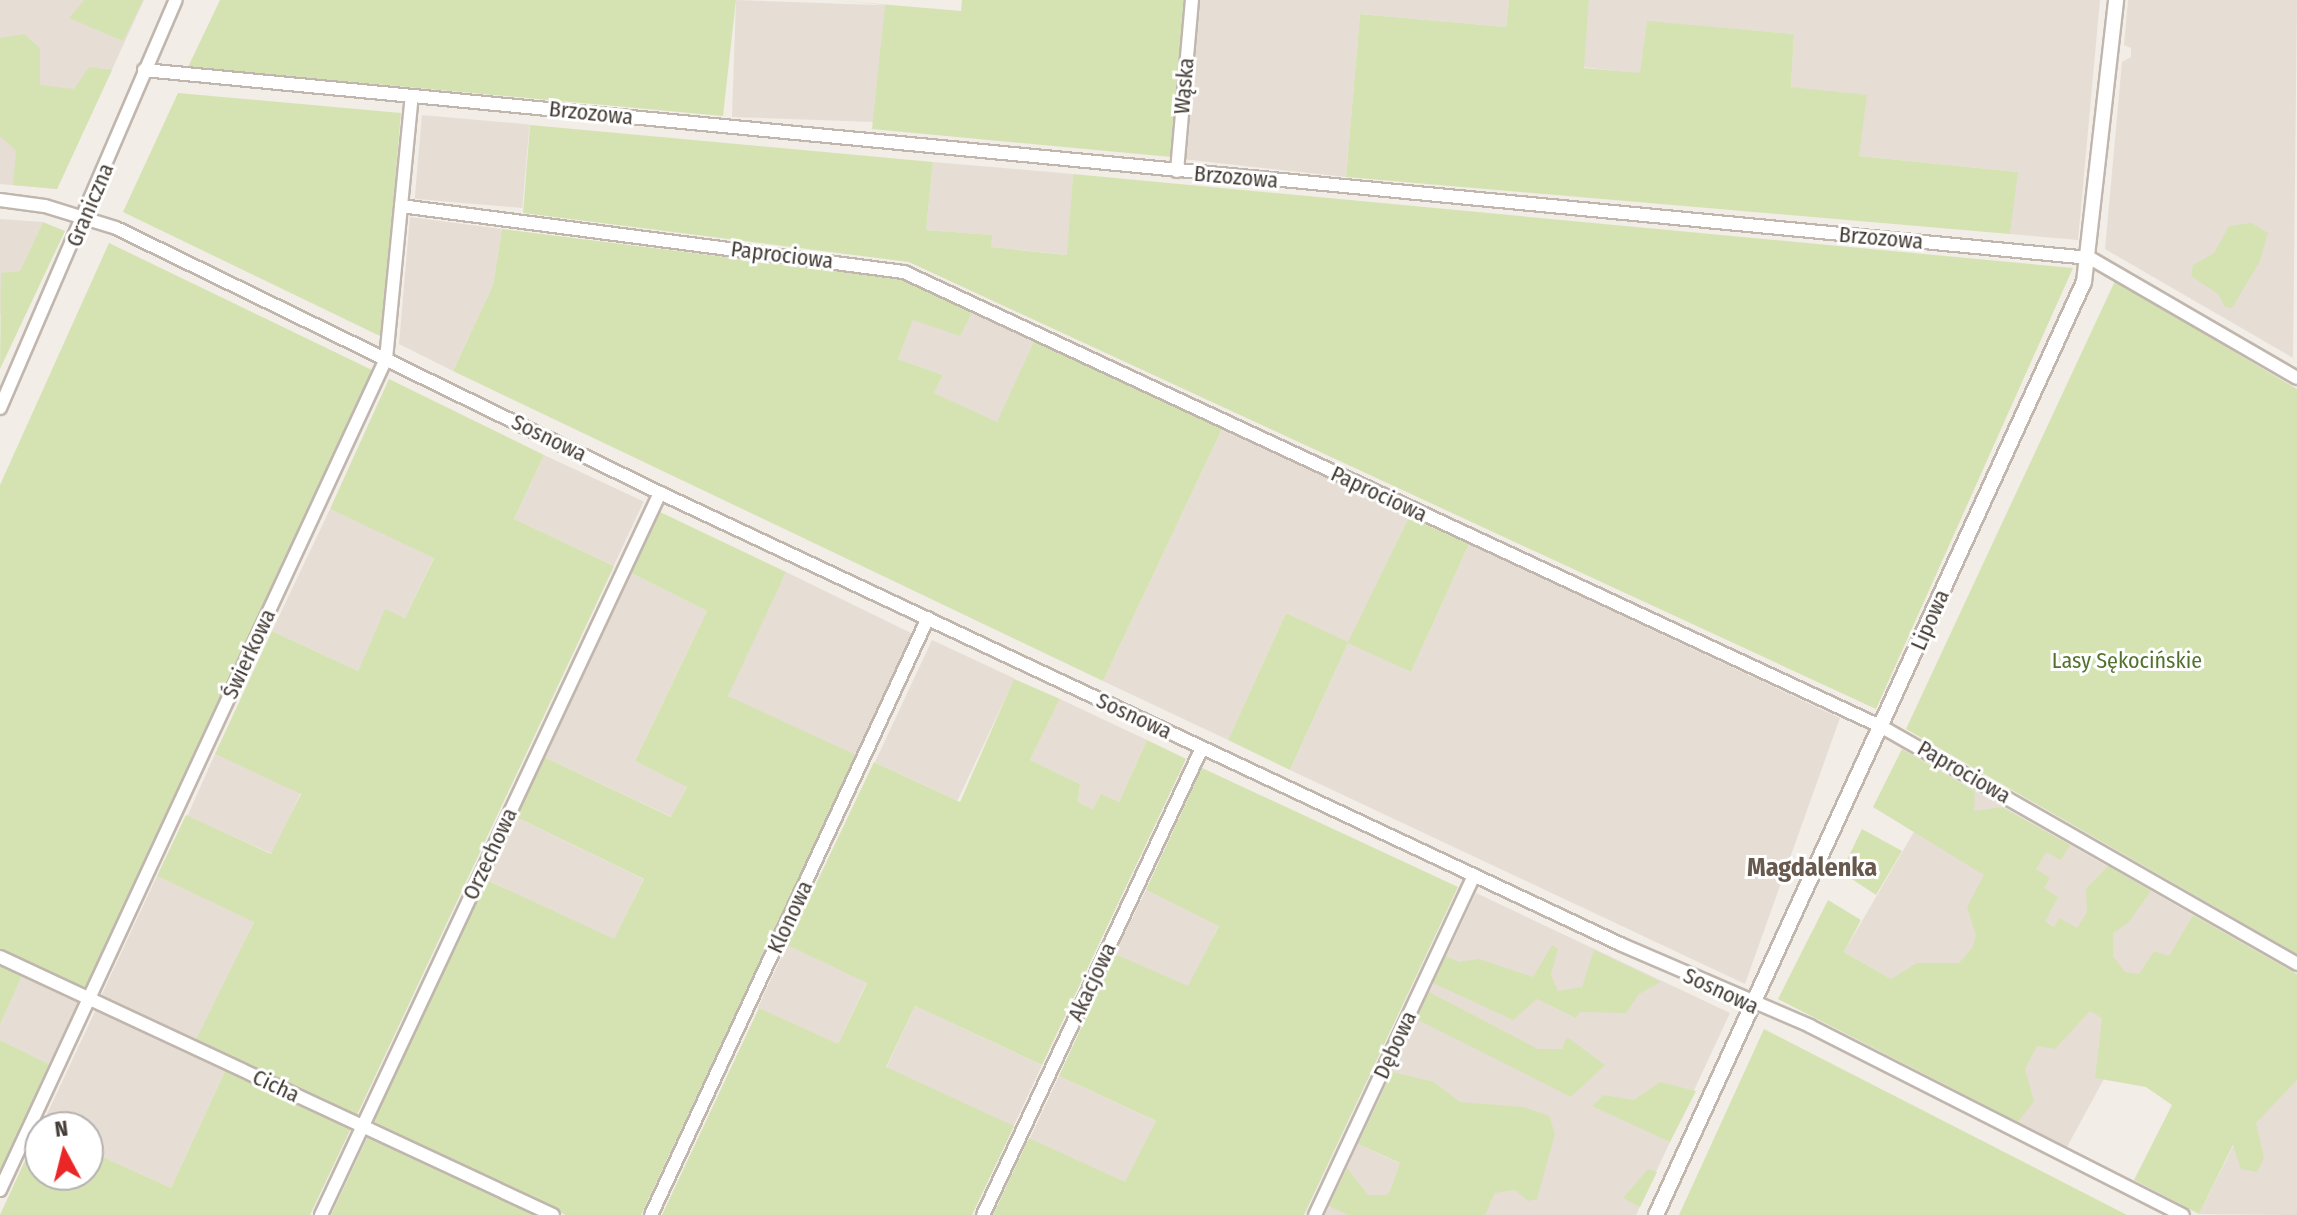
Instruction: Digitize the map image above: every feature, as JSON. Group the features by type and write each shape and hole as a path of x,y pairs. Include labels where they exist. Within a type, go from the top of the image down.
{"street":[{"name":"Graniczna","path":"0,408 86,217 144,70 176,0"},
{"name":"Wąska","path":"1177,171 1192,0"},
{"name":"Lipowa","path":"1656,1215 1882,727 2090,258 2116,0"},
{"name":"Brzozowa","path":"144,70 2090,258 2296,375"},
{"name":"Świerkowa","path":"0,1190 386,359 412,96"},
{"name":"Sosnowa","path":"0,200 86,217 660,493 1202,748 1755,1006 1810,1026 2183,1215"},
{"name":"Paprociowa","path":"401,206 904,272 1882,727 2297,964"},
{"name":"Orzechowa","path":"321,1215 660,493"},
{"name":"Klonowa","path":"651,1215 928,618"},
{"name":"Akacjowa","path":"983,1215 1202,748"},
{"name":"Dębowa","path":"1315,1215 1474,875"},
{"name":"Cicha","path":"0,957 553,1215"}],"shaded area":[{"path":"0,0 144,0 57,189 0,184"},
{"path":"736,0 885,5 881,122 732,117"},
{"path":"1196,0 1509,0 1506,27 1360,14 1346,177 1182,159"},
{"path":"1589,0 2100,0 2078,240 2010,234 2017,172 1859,156 1791,87 1794,34 1647,22 1641,74 1583,67"},
{"path":"2128,0 2297,0 2293,358 2105,249 2122,62 2131,57 2131,48 2124,45"},
{"path":"422,115 530,124 522,208 415,199"},
{"path":"933,162 1073,174 1068,255 991,247 991,235 926,230"},
{"path":"410,217 502,229 493,285 453,371 399,344"},
{"path":"0,219 43,222 0,315"},
{"path":"972,313 1034,341 997,423 933,393 943,375 898,359 913,319 960,335"},
{"path":"1222,429 1409,517 1349,642 1411,672 1469,544 1840,718 1745,984 1290,770 1348,643 1286,613 1228,740 1103,681"},
{"path":"544,455 644,501 614,566 514,519"},
{"path":"330,509 434,557 405,618 385,610 358,671 272,631"},
{"path":"786,572 914,634 854,757 726,695"},
{"path":"631,573 707,611 635,761 687,786 672,817 544,757"},
{"path":"932,640 1014,678 957,801 875,762"},
{"path":"1060,699 1147,740 1119,802 1093,809 1078,802 1080,784 1030,760"},
{"path":"215,754 301,792 273,854 187,816"},
{"path":"1947,775 2193,915 2067,1147 2002,1114 1967,1023 1844,952"},
{"path":"516,817 644,879 613,941 486,879"},
{"path":"157,876 254,921 196,1044 100,999"},
{"path":"1146,890 1219,926 1188,989 1115,954"},
{"path":"1476,893 1730,1013 1636,1215 1325,1215 1358,1144 1489,1205 1495,1193 1387,1082"},
{"path":"787,945 867,982 838,1045 758,1008"},
{"path":"23,974 80,1000 49,1064 0,1040 0,1025"},
{"path":"915,1006 1042,1065 1013,1127 886,1068"},
{"path":"97,1007 226,1069 171,1188 104,1157 104,1111 48,1111"},
{"path":"2297,1029 2297,1215 2199,1214 2257,1099"},
{"path":"1059,1076 1156,1121 1127,1184 1030,1139"}],"green space":[{"path":"84,0 143,0 123,41 69,18"},
{"path":"220,0 736,0 723,116 188,67"},
{"path":"833,0 961,11 962,0 1186,0 1171,157 872,129 885,5"},
{"path":"1509,0 1589,0 1584,68 1640,73 1647,21 1794,34 1791,87 1867,95 1859,156 2018,172 2010,234 1346,177 1360,14 1506,27"},
{"path":"24,34 40,48 40,85 74,89 89,67 112,70 57,189 13,185 16,151 0,136 0,38"},
{"path":"178,93 401,113 382,337 123,212"},
{"path":"530,125 933,162 926,230 992,235 991,247 1067,255 1073,174 2073,268 1876,709 909,262 523,213"},
{"path":"43,222 65,231 0,369 1,273 20,271"},
{"path":"2252,223 2268,233 2260,261 2232,308 2225,307 2218,294 2191,276 2193,265 2214,253 2229,226"},
{"path":"502,229 901,279 972,313 960,336 913,320 898,359 943,375 934,393 997,422 1034,341 1222,429 1103,681 453,371 493,285"},
{"path":"109,243 372,370 85,989 0,950 0,485"},
{"name":"Lasy Sękocińskie","path":"2115,281 2297,389 2297,954 1906,729"},
{"path":"389,379 544,455 514,519 614,566 356,1117 195,1042 254,922 157,876 186,815 271,854 301,794 215,754 272,631 358,671 385,609 405,618 434,558 330,509"},
{"path":"660,512 786,572 728,696 856,755 641,1215 566,1215 372,1126 487,880 614,939 644,879 516,817 544,757 671,817 687,787 635,761 707,611 631,573"},
{"path":"1409,517 1469,544 1411,672 1348,643 1290,770 1228,740 1286,613 1348,642"},
{"path":"1014,679 1060,699 1030,760 1080,784 1078,802 1093,809 1101,794 1119,802 1147,740 1186,759 1042,1065 915,1006 886,1067 1014,1126 972,1215 662,1215 759,1008 838,1044 867,983 787,945 874,762 960,802"},
{"path":"1902,749 1975,791 1974,811 2002,807 2070,845 2061,860 2046,852 2036,869 2050,878 2044,888 2058,897 2045,922 2054,927 2059,918 2077,928 2087,912 2086,889 2108,866 2151,891 2128,923 2113,933 2113,956 2125,972 2139,974 2154,951 2169,956 2193,915 2297,974 2297,1080 2256,1123 2264,1158 2257,1172 2241,1169 2233,1145 2199,1214 2134,1180 2172,1105 2146,1087 2095,1078 2102,1018 2090,1011 2055,1049 2037,1046 2025,1069 2034,1101 2018,1122 1778,999 1828,900 1861,920 1844,952 1891,979 1917,963 1959,963 1972,948 1976,936 1967,907 1984,875 1873,807"},
{"path":"1202,768 1458,887 1304,1215 993,1215 1029,1138 1125,1182 1156,1121 1059,1076 1115,954 1188,986 1219,926 1146,890"},
{"path":"1862,829 1902,851 1876,895 1841,872"},
{"path":"1552,945 1558,949 1551,975 1558,991 1582,987 1594,950 1661,982 1639,994 1626,1013 1580,1012 1576,1018 1537,999 1513,1020 1433,983 1446,956 1459,962 1479,959 1533,977"},
{"path":"0,963 23,974 0,1025"},
{"path":"1429,992 1538,1049 1562,1049 1567,1037 1605,1065 1571,1097 1416,1019"},
{"path":"1764,1029 2127,1215 1679,1215"},
{"path":"0,1040 49,1064 27,1111 24,1111 24,1119 0,1171"},
{"path":"226,1069 352,1126 310,1215 0,1215 24,1163 24,1191 104,1191 104,1157 171,1188"},
{"path":"1392,1072 1434,1082 1460,1102 1524,1107 1549,1116 1555,1134 1537,1199 1528,1201 1515,1190 1495,1193 1485,1215 1348,1215 1329,1206 1347,1168 1368,1195 1387,1195 1391,1189 1400,1163 1358,1144"},
{"path":"1660,1082 1696,1091 1670,1142 1592,1106 1604,1095 1634,1100"},
{"path":"369,1134 540,1215 331,1215"},
{"path":"1648,1169 1657,1172 1640,1207 1623,1198"}],"district":[{"name":"Magdalenka","path":"1812,868"}]}
